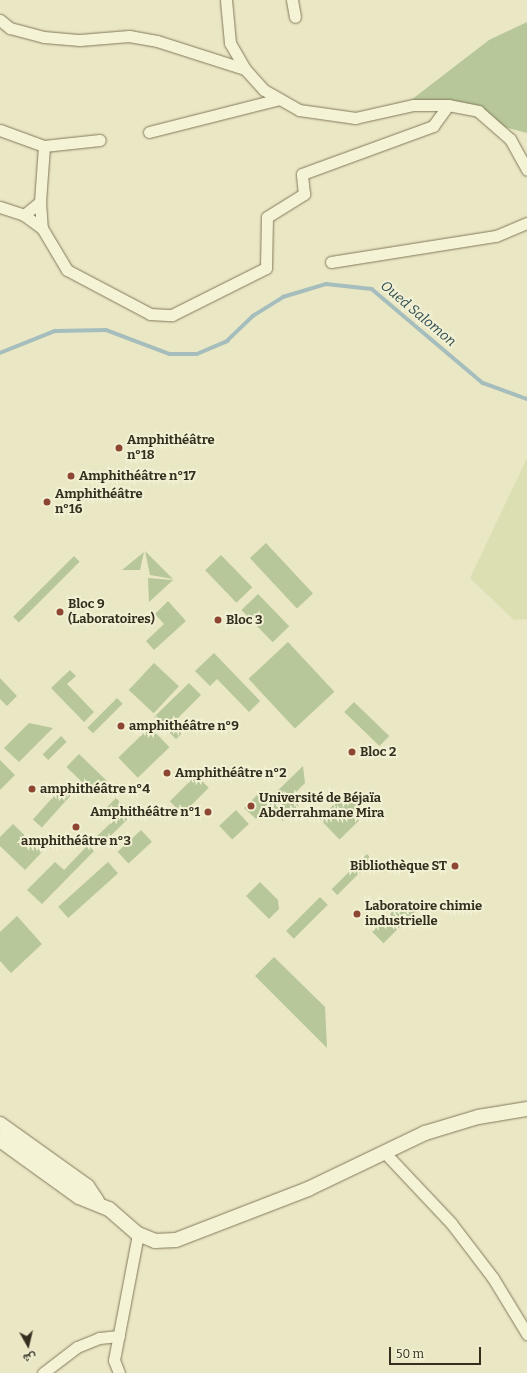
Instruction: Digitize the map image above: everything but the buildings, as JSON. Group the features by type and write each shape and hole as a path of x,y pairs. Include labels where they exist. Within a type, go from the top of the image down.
{"street":[{"path":"226,0 230,43 245,69 264,90 279,99 299,110 334,117 355,118 412,105 448,105 478,111 498,125 510,139 527,170"},
{"path":"292,0 295,17"},
{"path":"0,20 10,28 44,37 80,40 129,36 157,41 245,69"},
{"path":"149,132 279,99"},
{"path":"0,207 24,214 42,228 67,270 150,314 172,315 266,268 267,217 304,194 302,174 433,126 448,105"},
{"path":"0,130 44,146 100,140"},
{"path":"42,228 40,202 44,146"},
{"path":"24,214 40,202"},
{"path":"331,262 496,236 527,223"},
{"path":"0,1124 87,1186 97,1201 138,1234 155,1241 197,1235 386,1154 425,1133 478,1117 527,1109"},
{"path":"0,1140 79,1197 97,1201"},
{"path":"386,1154 452,1223 493,1278 527,1334"},
{"path":"119,1373 114,1360 138,1234"},
{"path":"43,1373 77,1347 99,1338 119,1336"}],"green space":[{"path":"527,22 527,133 497,125 478,111 402,107 489,40"},
{"path":"527,458 527,619 514,620 470,578"},
{"path":"266,543 313,593 297,608 250,558"},
{"path":"145,551 173,579 150,575"},
{"path":"144,552 140,570 122,570"},
{"path":"221,555 252,587 236,603 205,570"},
{"path":"74,556 80,562 19,622 13,617"},
{"path":"148,578 173,580 149,602"},
{"path":"258,594 289,626 273,642 241,610"},
{"path":"168,601 186,621 154,650 146,641 164,624 155,614"},
{"path":"288,642 334,692 295,729 249,679"},
{"path":"214,653 260,701 249,712 217,679 210,686 195,671"},
{"path":"154,663 179,686 154,713 129,690"},
{"path":"70,670 76,676 67,684 94,712 84,722 51,688"},
{"path":"0,678 17,696 7,706 0,699"},
{"path":"189,683 201,695 176,720 185,730 176,739 154,717"},
{"path":"117,698 123,704 93,733 87,728"},
{"path":"354,702 389,736 380,746 344,712"},
{"path":"29,723 53,728 19,762 4,748"},
{"path":"150,727 169,747 138,778 118,758"},
{"path":"61,736 67,742 48,760 43,754"},
{"path":"79,754 108,782 95,795 66,767"},
{"path":"0,760 15,775 0,790"},
{"path":"303,766 305,783 291,797 299,806 283,821 269,806 256,819 244,808 257,795 265,803"},
{"path":"196,775 209,788 183,814 170,801"},
{"path":"63,786 72,794 42,827 33,819"},
{"path":"346,793 366,814 340,840 319,819"},
{"path":"116,798 132,815 99,847 93,840 117,817 107,807"},
{"path":"236,810 249,824 232,840 219,826"},
{"path":"13,824 42,852 25,870 0,846 0,837"},
{"path":"141,830 152,842 129,864 118,852"},
{"path":"88,845 94,851 42,904 27,890 55,862 64,870"},
{"path":"367,854 373,860 337,895 332,889"},
{"path":"108,862 118,873 68,918 58,907"},
{"path":"260,882 278,900 279,909 269,919 246,896"},
{"path":"320,897 328,905 294,939 286,931"},
{"path":"404,900 415,911 383,943 372,932"},
{"path":"17,916 42,944 11,973 0,961 0,932"},
{"path":"274,957 325,1007 327,1048 255,976"}],"waterway":[{"name":"Oued Salomon","path":"0,353 55,331 106,330 170,354 197,354 227,341 253,316 283,297 326,284 372,289 483,383 527,399"}],"place":[{"name":"Amphithéâtre n°18","path":"119,448"},
{"name":"Amphithéâtre n°17","path":"71,476"},
{"name":"Amphithéâtre n°16","path":"47,502"},
{"name":"Bloc 9 (Laboratoires)","path":"60,612"},
{"name":"Bloc 3","path":"218,620"},
{"name":"amphithéâtre n°9","path":"121,726"},
{"name":"Bloc 2","path":"352,752"},
{"name":"Amphithéâtre n°2","path":"167,773"},
{"name":"amphithéâtre n°4","path":"32,789"},
{"name":"Université de Béjaïa Abderrahmane Mira","path":"251,806"},
{"name":"Amphithéâtre n°1","path":"208,812"},
{"name":"amphithéâtre n°3","path":"76,827"},
{"name":"Bibliothèque ST","path":"455,866"},
{"name":"Laboratoire chimie industrielle","path":"357,914"}]}
